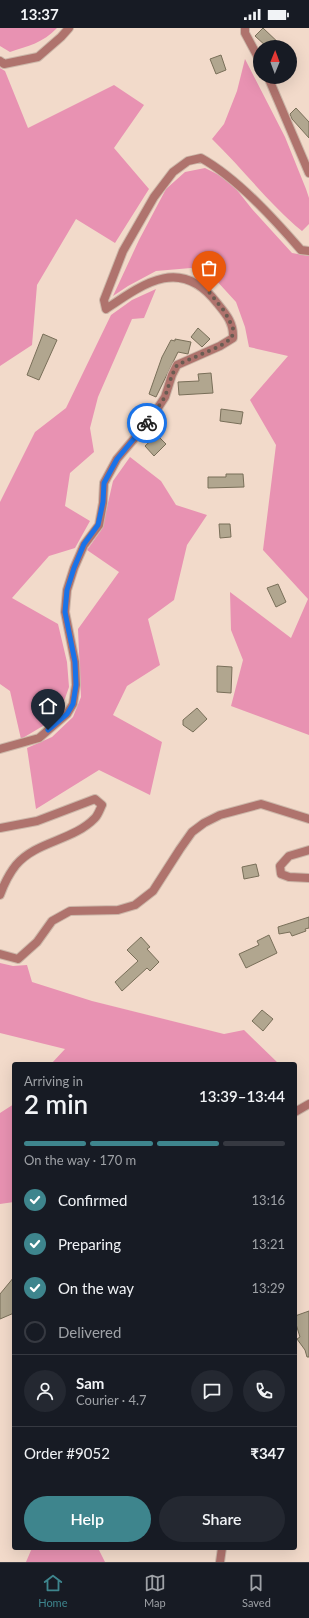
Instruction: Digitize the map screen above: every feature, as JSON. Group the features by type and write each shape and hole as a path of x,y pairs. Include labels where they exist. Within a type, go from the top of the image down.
{"street":[{"path":"0,61 4,64 38,57 69,28"},
{"path":"245,28 245,33 253,48"},
{"path":"271,84 309,173"},
{"path":"0,749 39,738 67,714 73,704 76,685 75,662 65,612 67,590 84,544 98,525 103,502 104,483 117,459 150,420 165,397 177,365 220,346 232,338 233,328 225,312 209,292 190,280 168,277 153,280 132,291 106,309 104,300 123,251 154,196 173,172 188,161 201,158 216,166 235,182 301,250 309,251"},
{"path":"0,828 36,821 95,799 102,805 95,818 80,830 32,852 17,864 6,879 0,895"},
{"path":"0,954 18,959 37,942 52,921 70,911 118,910 135,905 153,891 192,832 204,823 220,815 262,804 309,819"},
{"path":"309,850 289,856 280,866 281,874 289,877 309,878"},
{"path":"297,1111 309,1104"},
{"path":"220,1562 222,1550"}],"shaded area":[{"path":"0,28 57,28 41,41 10,52 0,46"},
{"path":"245,59 253,75 253,84 258,84 285,137 309,198 309,224 302,231 267,198 212,139 224,124 237,91"},
{"path":"0,68 5,71 28,128 114,85 144,105 114,148 149,189 115,243 76,219 37,285 32,345 0,366"},
{"path":"205,168 229,180 252,209 292,253 309,256 309,735 231,706 243,660 231,630 230,592 291,638 308,599 263,550 276,445 250,400 288,356 249,347 245,327 236,302 215,279 191,268 156,271 113,296 139,240 166,189 185,172"},
{"path":"156,289 144,318 132,319 98,397 90,428 94,452 70,473 65,506 90,521 75,548 49,556 12,598 58,624 67,662 69,687 62,707 53,720 21,739 10,691 0,684 0,502 35,432 66,408 111,315 132,300"},
{"path":"130,457 161,481 176,505 207,515 187,545 174,600 148,619 160,665 127,686 113,715 162,742 150,795 99,770 36,809 27,748 52,737 73,717 81,697 78,629 119,572 87,550 102,529 113,481"},
{"path":"0,963 13,966 27,965 32,982 92,1001 224,1034 244,1030 277,1062 53,1062 65,1049 0,1033"},
{"path":"12,1105 12,1202 0,1204 0,1113"},
{"path":"31,1550 99,1550 105,1562 26,1562"}],"building":[{"path":"263,28 276,40 259,40 255,36"},
{"path":"221,55 226,70 216,74 210,59"},
{"path":"296,108 309,122 309,138 292,119 290,114"},
{"path":"198,328 210,339 202,347 191,337"},
{"path":"43,334 57,340 39,380 27,375"},
{"path":"175,339 191,342 188,354 178,352 156,397 149,394 162,357 171,340 175,341"},
{"path":"211,373 213,393 179,395 178,382 199,381 198,374"},
{"path":"221,409 243,412 241,424 220,421"},
{"path":"157,435 166,444 154,456 145,446"},
{"path":"226,474 243,474 244,487 208,488 208,477 226,477"},
{"path":"219,524 230,524 231,537 220,538"},
{"path":"278,584 286,602 276,607 267,588"},
{"path":"217,666 232,667 231,693 217,692"},
{"path":"197,708 207,719 193,732 183,725 183,720"},
{"path":"256,864 259,876 244,879 242,867"},
{"path":"309,917 309,928 305,929 306,931 292,936 290,932 279,934 278,927"},
{"path":"269,935 277,953 246,968 239,954 259,945 257,941"},
{"path":"141,937 150,947 147,949 159,962 150,971 147,968 122,991 115,982 138,961 127,950"},
{"path":"262,1010 273,1019 263,1031 252,1021"},
{"path":"12,1279 12,1314 0,1319 0,1294"},
{"path":"309,1311 309,1357 307,1357 305,1350 297,1339 300,1337 297,1327 297,1315"}],"way so far":[{"path":"147,423 165,397 177,365 220,346 232,338 233,328 225,312 209,292"}],"route":[{"path":"48,730 67,714 73,704 76,685 75,662 65,612 67,590 74,568 84,544 98,525 103,502 104,483 117,459 147,423"}]}
